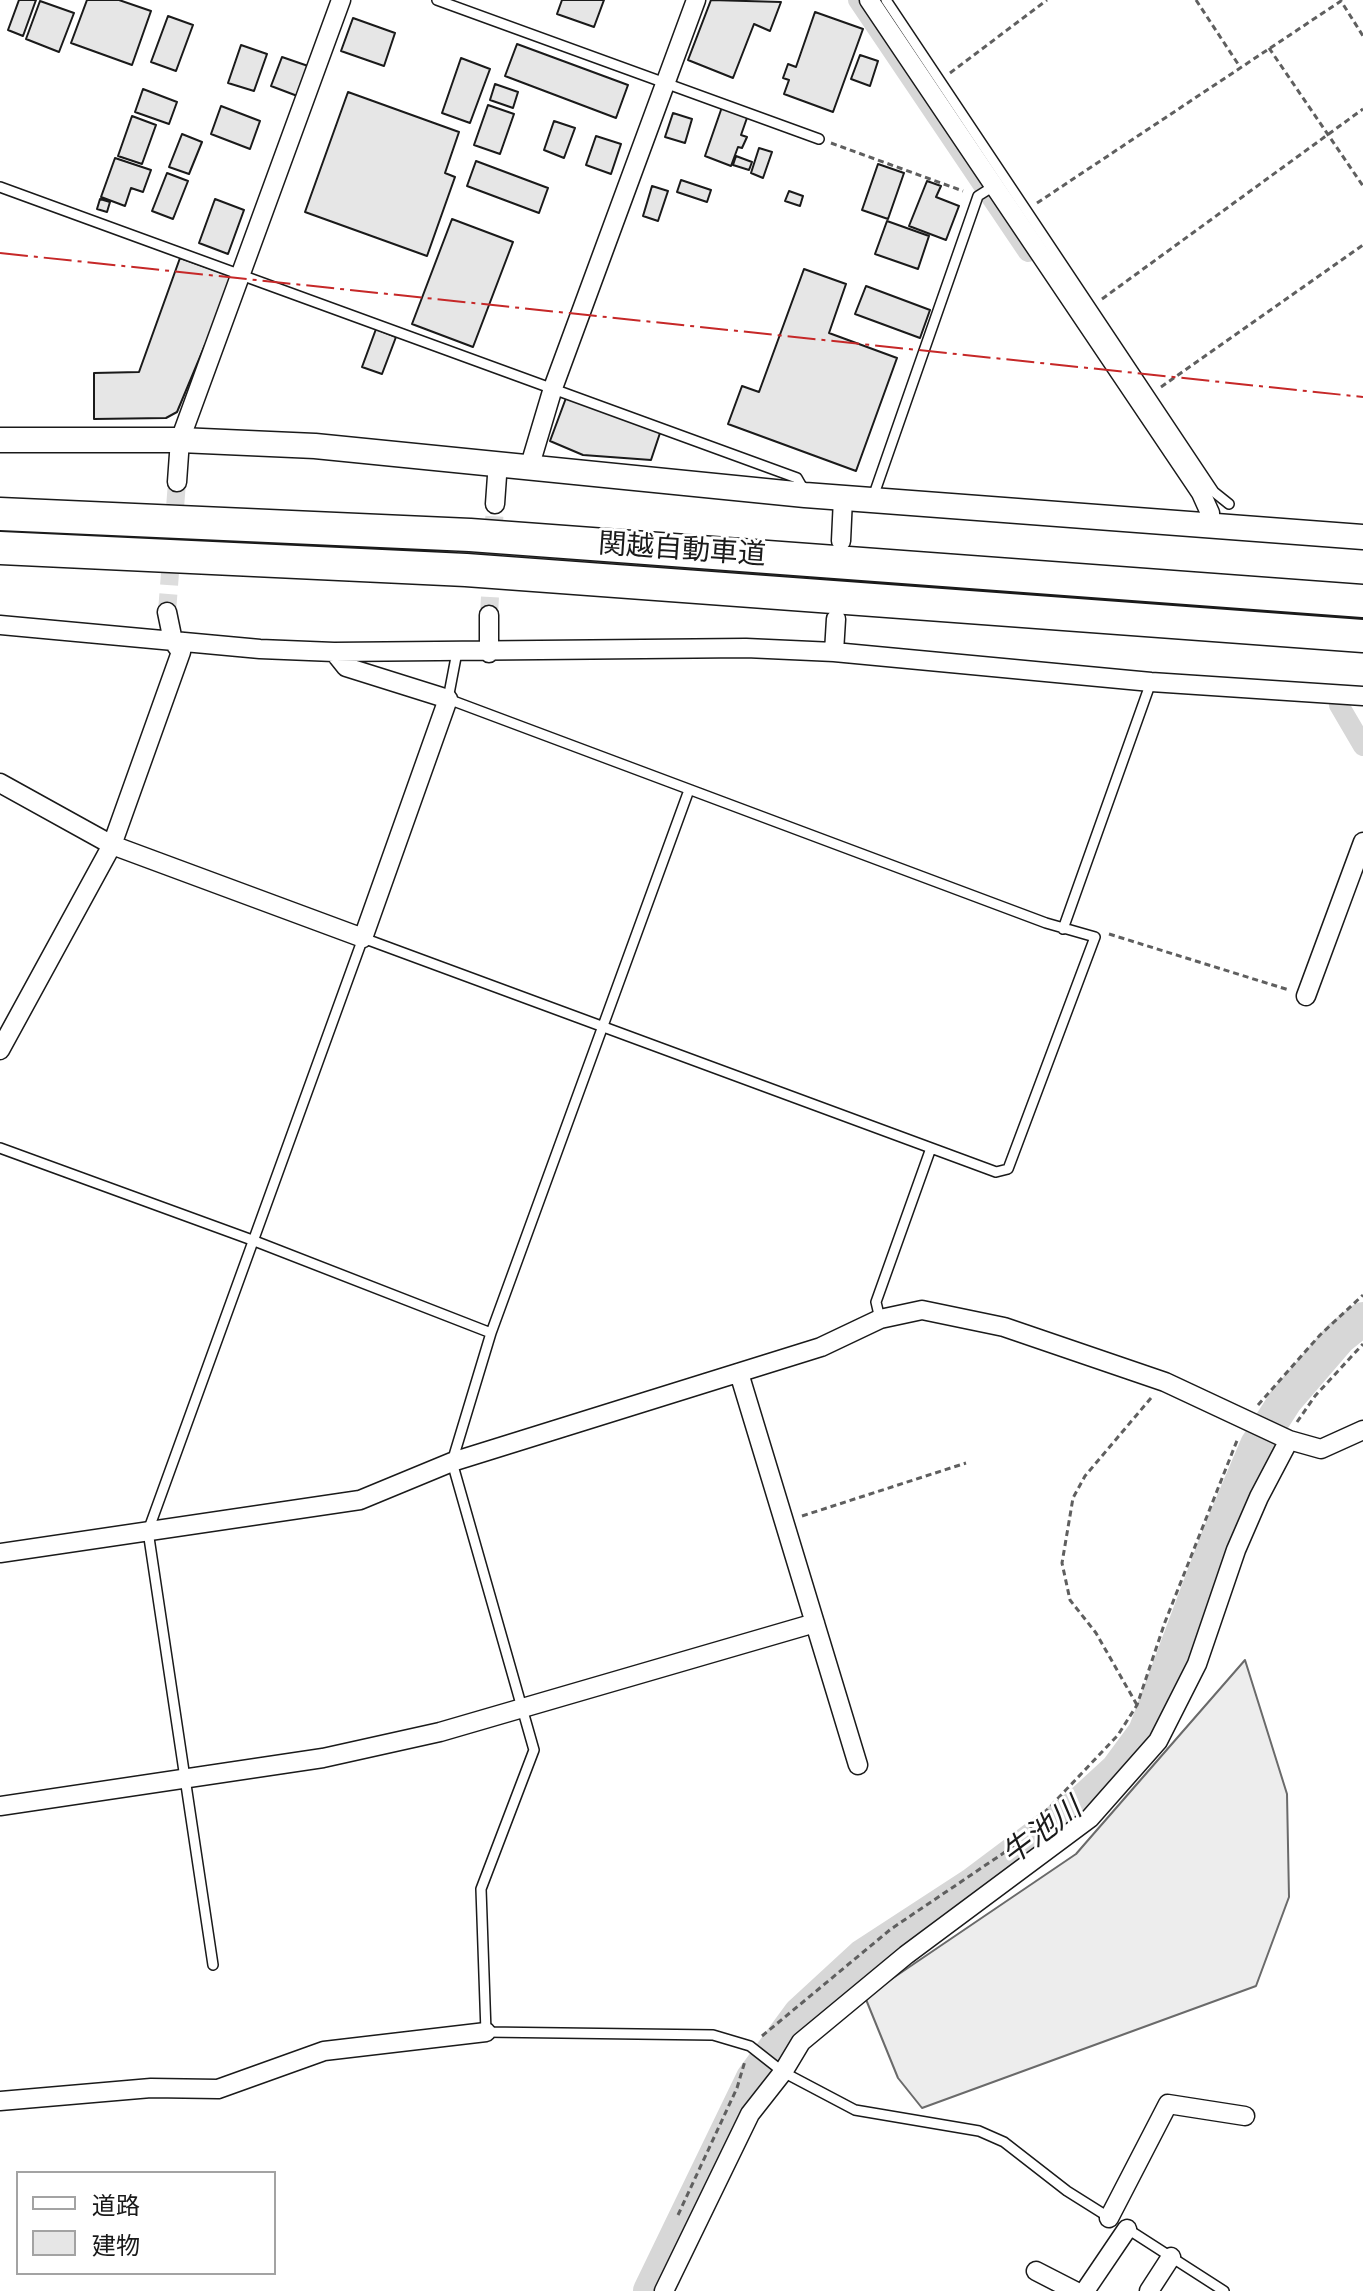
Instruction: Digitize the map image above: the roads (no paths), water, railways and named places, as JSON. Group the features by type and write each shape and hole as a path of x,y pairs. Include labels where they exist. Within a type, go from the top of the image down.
{"highway":[{"name":"関越自動車道","path":"0,514 486,536 1363,601"},
{"name":"関越自動車道","path":"0,548 466,570 1363,636"}],"street":[{"path":"177,482 180,440 341,0"},
{"path":"530,465 553,388 696,0"},
{"path":"869,0 1201,493 1210,513 1210,526"},
{"path":"0,440 180,440 315,446 872,501 1363,537"},
{"path":"495,504 498,462"},
{"path":"841,541 843,498"},
{"path":"0,1050 112,845 181,652 173,641 167,612"},
{"path":"489,615 489,653"},
{"path":"834,652 836,619"},
{"path":"0,625 334,652 489,653 746,648 834,652 1151,682 1363,696"},
{"path":"0,783 112,845 363,938 448,699 346,667 334,652"},
{"path":"1306,996 1363,842"},
{"path":"0,1553 360,1500 452,1462 821,1347 880,1319 922,1310 962,1316 1165,1382 1285,1438 1321,1449 1363,1430"},
{"path":"739,1373 858,1765"},
{"path":"664,2291 750,2114 783,2072 801,2042 906,1955 1090,1818 1158,1741 1197,1664 1247,1523 1285,1438"},
{"path":"0,1806 323,1758 440,1732 815,1623"},
{"path":"0,2101 151,2088 218,2089 324,2051 486,2032"},
{"path":"1109,2218 1168,2104 1245,2116"},
{"path":"1085,2291 1127,2229"},
{"path":"1149,2291 1171,2257"},
{"path":"1036,2271 1075,2291"}],"lane":[{"path":"437,0 819,139"},
{"path":"886,0 1214,492 1229,504"},
{"path":"872,501 874,485 978,196 994,186"},
{"path":"0,187 797,478 804,486 805,495"},
{"path":"213,1965 148,1531 363,938 604,1024 996,1172 1008,1169 1095,937 1063,929 448,699 457,652"},
{"path":"1063,929 1151,682"},
{"path":"689,790 491,1333 452,1462 534,1750 480,1901 486,2032 713,2035 750,2046 783,2072 855,2110 979,2131 1004,2142 1067,2191 1224,2291"},
{"path":"0,1148 252,1240 491,1333"},
{"path":"880,1319 876,1302 931,1148"}],"waterway":[{"path":"858,0 1028,252"},
{"path":"1339,705 1363,746"},
{"name":"牛池川","path":"650,2291 753,2078 800,2014 863,1956 972,1885 1080,1804 1117,1770 1145,1732 1218,1537 1257,1445 1285,1401 1340,1337 1363,1319"}],"tunnel":[{"path":"167,612 177,482"},
{"path":"489,615 495,504"}]}
